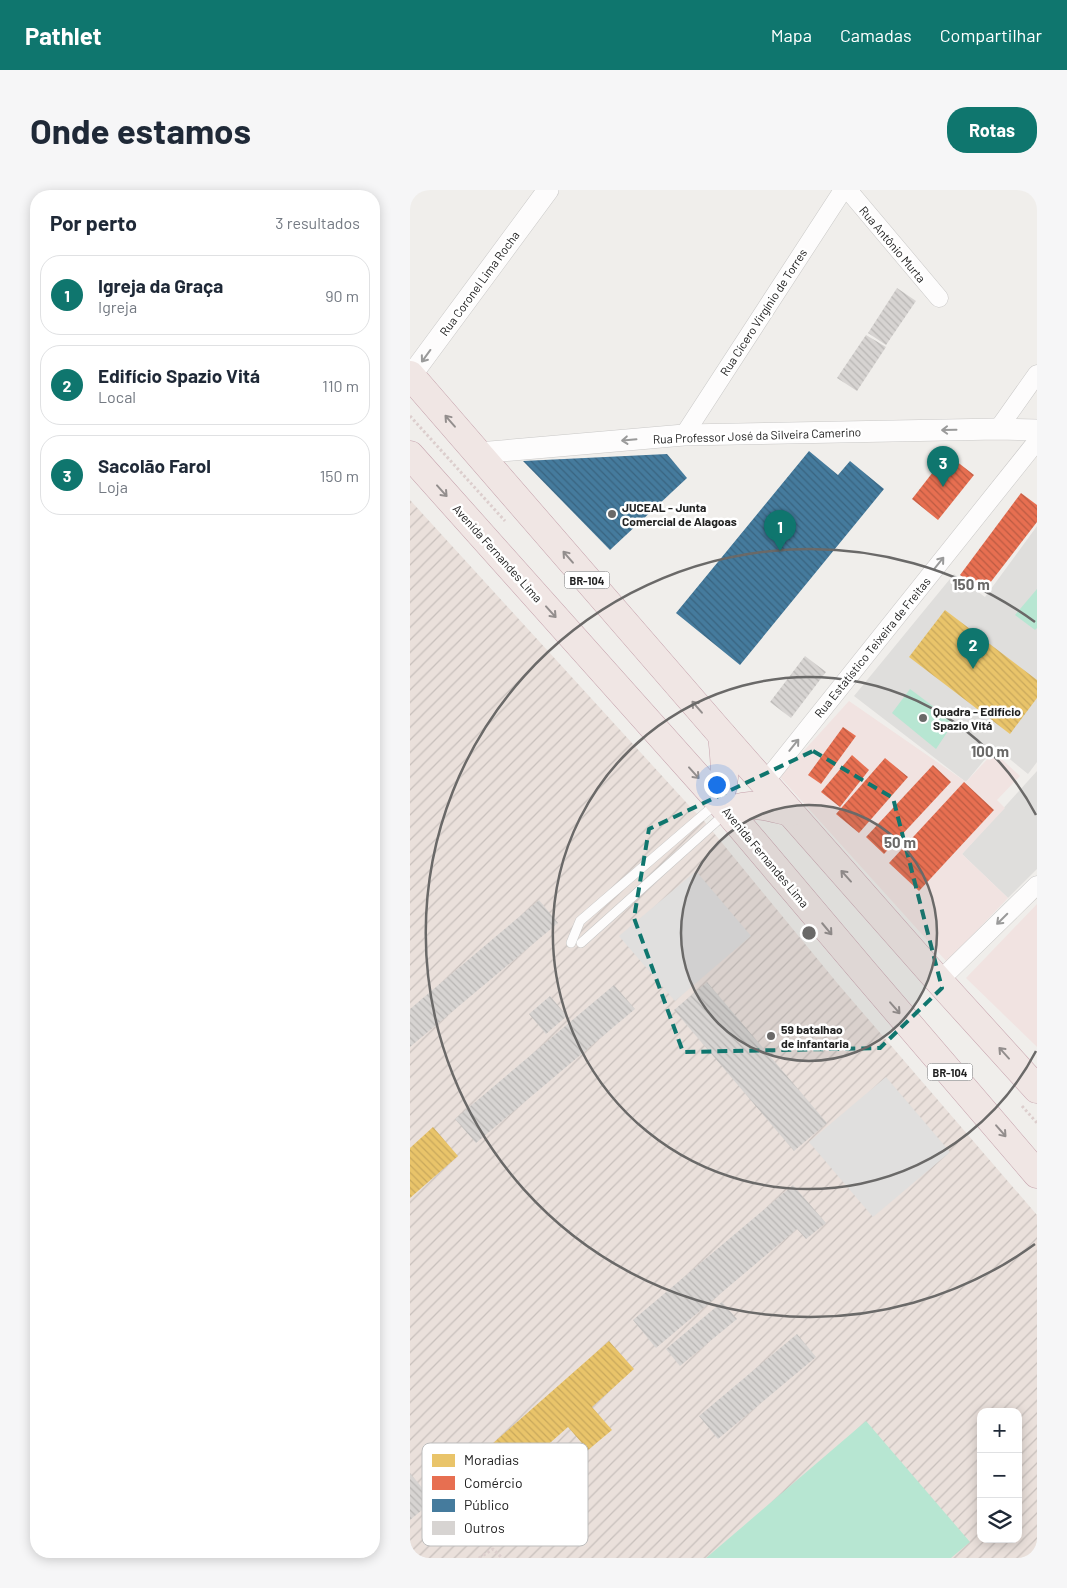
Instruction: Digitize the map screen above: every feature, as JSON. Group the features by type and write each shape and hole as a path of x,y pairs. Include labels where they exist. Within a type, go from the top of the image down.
{"highway":[{"name":"BR-104","path":"410,376 764,783 939,981 1037,1088"},
{"name":"Avenida Fernandes Lima","path":"410,454 723,806 1037,1174"},
{"path":"722,735 726,771 723,806 760,806 790,812"}],"street":[{"name":"Rua Coronel Lima Rocha","path":"410,376 548,190"},
{"name":"Rua Cícero Virgínio de Torres","path":"684,435 843,190"},
{"name":"Rua Antônio Murta","path":"848,190 939,298"},
{"path":"998,429 1037,374"},
{"name":"Rua Professor José da Silveira Camerino","path":"478,453 684,435 998,429 1037,430"},
{"name":"Rua Estatístico Teixeira de Freitas","path":"764,783 1037,441"},
{"path":"939,981 1037,885"}],"lane":[{"path":"581,943 723,806"},
{"path":"571,943 580,921 723,806"}],"path":[{"path":"480,1558 493,1550 502,1558"}],"highlighted area":[{"path":"813,751 893,798 942,988 880,1048 683,1052 634,918 649,829"}],"shaded area":[{"path":"410,500 700,816 838,984 1037,1215 1037,1558 410,1558"},
{"path":"1037,526 1037,762 1028,774 995,747 966,782 854,696 954,574 985,597"},
{"path":"849,701 966,782 994,752 1020,776 997,800 1005,808 962,854 1008,898 947,962 780,777"},
{"path":"1037,771 1037,869 1008,898 962,854"},
{"path":"696,871 751,936 675,1001 619,936"},
{"path":"1037,904 1037,1047 966,978"},
{"path":"886,1077 950,1152 873,1217 809,1142"}],"green space":[{"path":"1037,589 1037,628 1035,630 1015,615"},
{"name":"Quadra - Edifício Spazio Vitá","path":"910,689 954,722 936,749 892,713"},
{"path":"866,1421 970,1542 951,1558 706,1558"}],"building: Moradias":[{"path":"945,610 1037,680 1037,698 1010,734 909,657"},
{"path":"433,1127 458,1156 410,1198 410,1148"},
{"path":"609,1341 634,1369 592,1407 612,1430 588,1450 588,1443 582,1443 568,1427 550,1443 493,1443"}],"building: Comércio":[{"path":"947,454 974,475 938,520 912,499"},
{"path":"1021,493 1037,505 1037,522 983,592 960,575"},
{"path":"843,727 856,736 821,784 808,775"},
{"path":"852,755 869,770 840,807 821,792"},
{"path":"885,758 908,777 859,833 836,814"},
{"path":"933,765 951,782 884,854 866,837"},
{"path":"964,782 994,810 919,891 889,863"}],"building: Público":[{"path":"809,451 838,475 850,461 884,489 740,665 676,613"},
{"name":"JUCEAL - Junta Comercial de Alagoas","path":"667,454 687,478 610,550 523,461"}],"building: Outros":[{"path":"897,288 916,301 886,345 868,333"},
{"path":"866,335 886,347 857,391 837,378"},
{"path":"805,656 826,672 791,718 770,702"},
{"path":"539,900 558,923 410,1047 410,1009"},
{"path":"707,982 827,1123 794,1151 674,1010"},
{"path":"614,985 635,1009 476,1143 455,1119"},
{"path":"550,996 567,1016 546,1034 529,1014"},
{"path":"793,1185 826,1223 806,1239 797,1229 656,1348 633,1320"},
{"path":"722,1302 737,1319 680,1366 666,1349"},
{"path":"797,1334 816,1357 718,1439 699,1416"},
{"path":"410,1473 422,1488 422,1510 410,1520"}],"place":[{"name":"Sacolão Farol","path":"943,487"},
{"name":"JUCEAL - Junta Comercial de Alagoas","path":"612,514"},
{"name":"Igreja da Graça","path":"780,551"},
{"name":"Edifício Spazio Vitá","path":"973,669"},
{"name":"Quadra - Edifício Spazio Vitá","path":"923,718"},
{"name":"59 batalhao de infantaria","path":"771,1036"}]}
